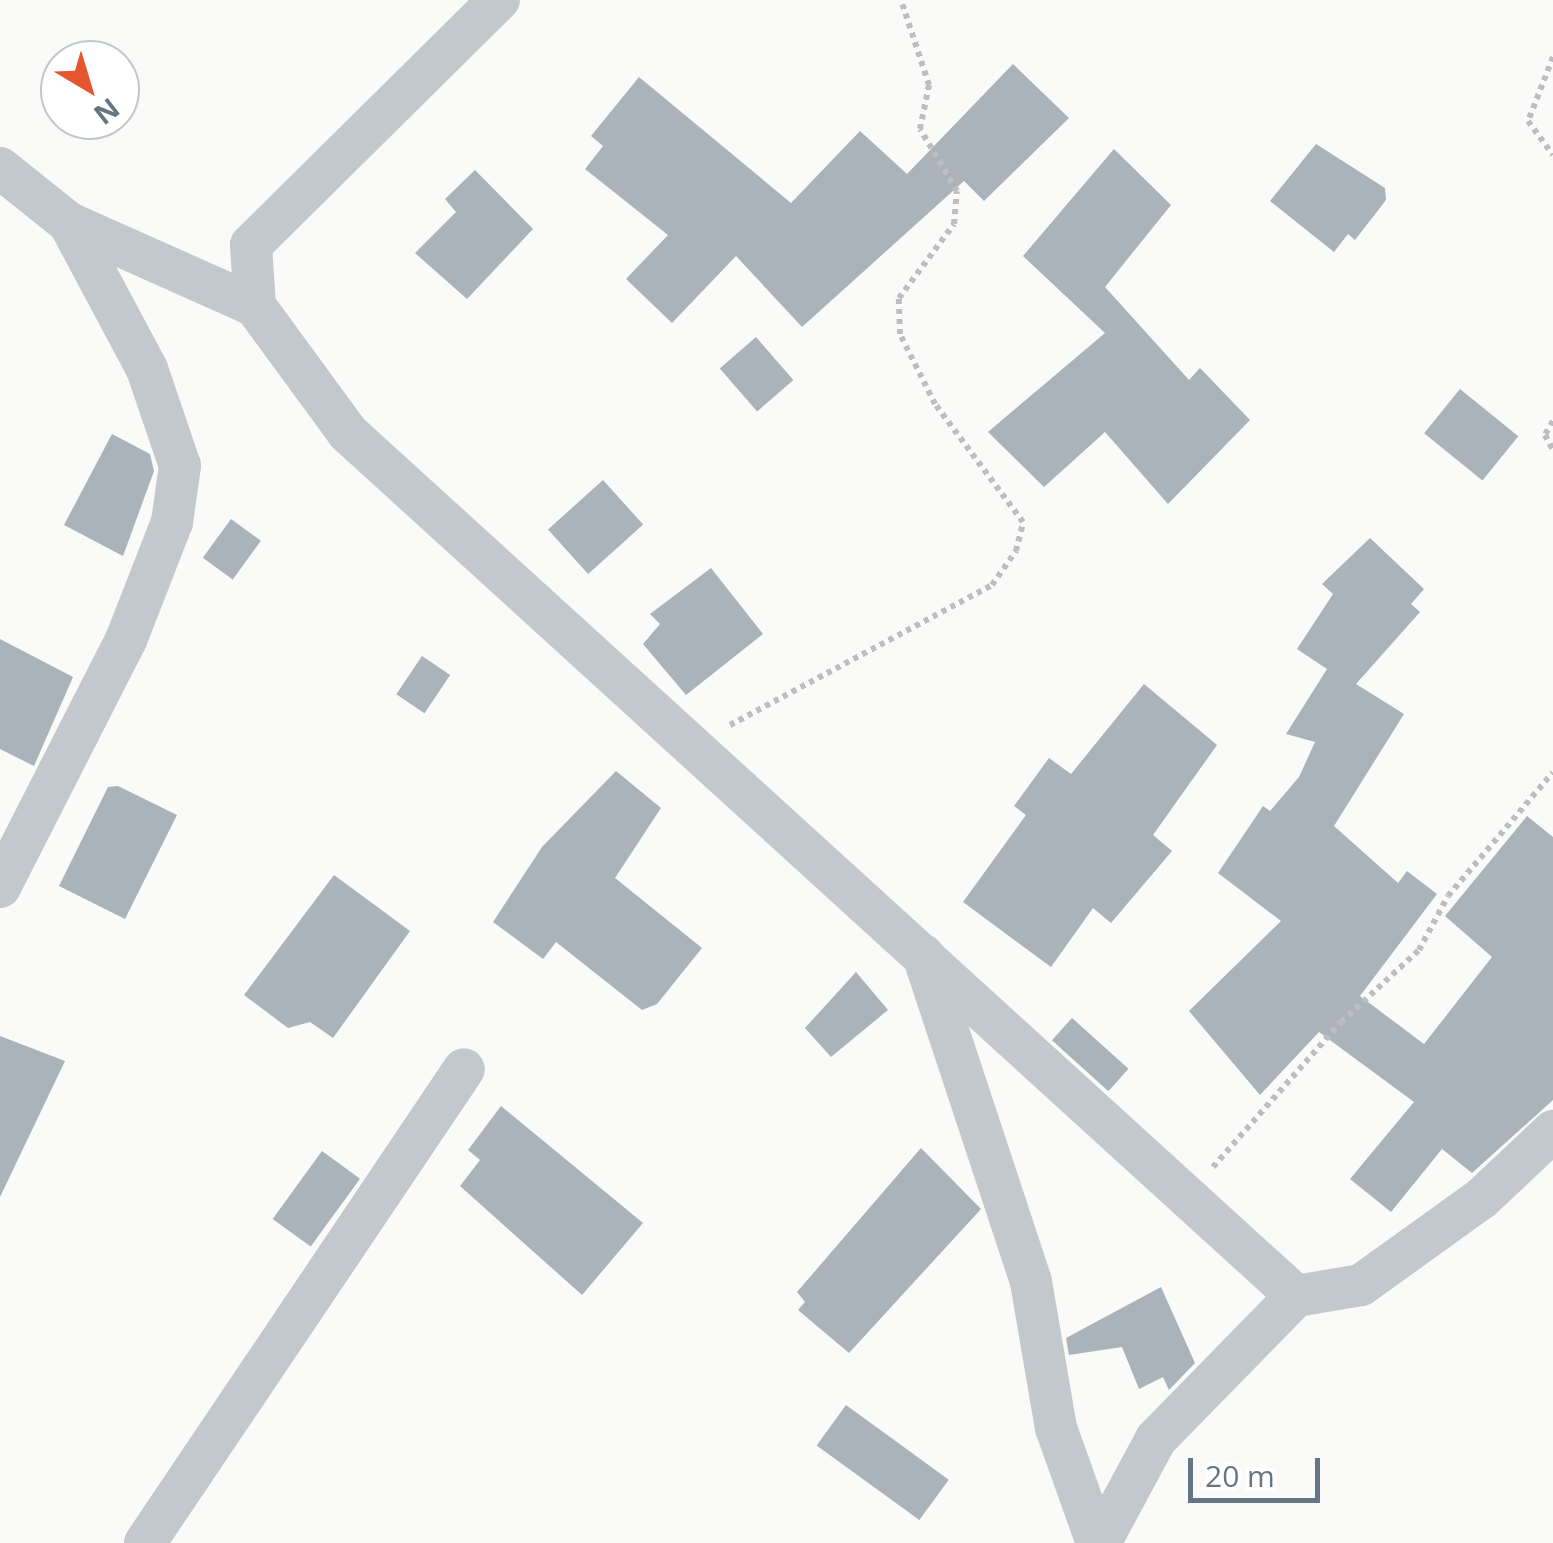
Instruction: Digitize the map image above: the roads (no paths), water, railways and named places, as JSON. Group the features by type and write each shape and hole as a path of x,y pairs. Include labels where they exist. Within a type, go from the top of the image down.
{"street":[{"path":"255,306 251,245 499,0"},
{"path":"5,183 70,223 255,306 348,433 622,675 693,750 1296,1296"},
{"path":"0,887 126,640 172,522 180,466 147,370 70,223"},
{"path":"922,954 1031,1282 1056,1428 1098,1543"},
{"path":"144,1543 464,1069"},
{"path":"1098,1543 1156,1438 1296,1296 1361,1285 1482,1198 1553,1131"}]}
